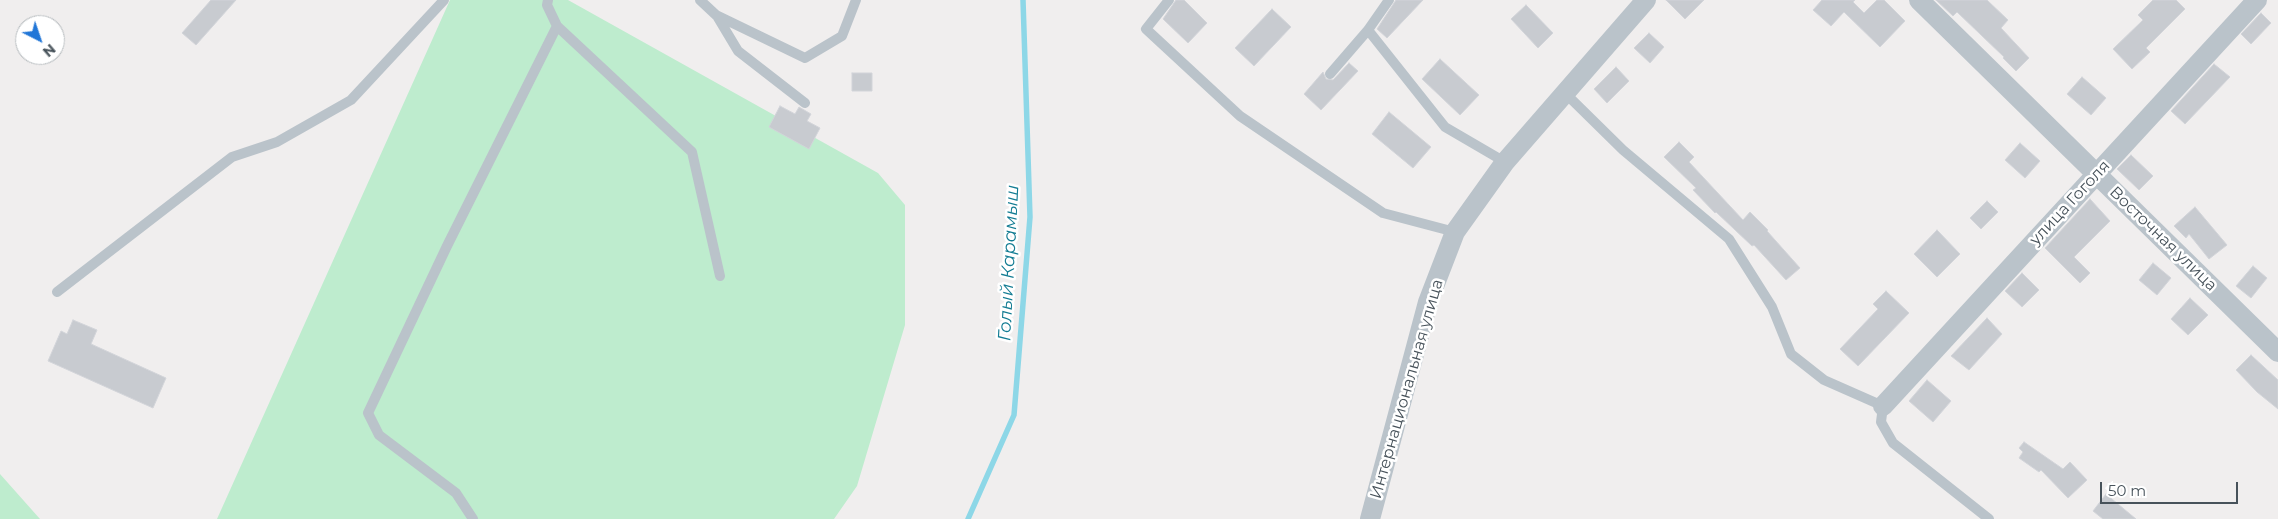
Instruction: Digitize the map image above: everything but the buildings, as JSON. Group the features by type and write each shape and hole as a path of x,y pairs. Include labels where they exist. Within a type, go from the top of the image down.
{"street":[{"name":"Интернациональная улица","path":"1370,519 1428,302 1456,232 1505,162 1646,0"},
{"name":"Восточная улица","path":"1919,0 2278,352"},
{"name":"улица Гоголя","path":"1883,406 2257,0"}],"lane":[{"path":"57,292 232,157 277,142 351,100 444,0"},
{"path":"548,0 547,5 557,26 692,152 720,276"},
{"path":"700,0 716,15 738,51 805,103"},
{"path":"716,15 805,58 842,36 856,0"},
{"path":"1169,0 1146,29 1240,116 1383,213 1456,232"},
{"path":"1330,74 1368,30 1389,0"},
{"path":"473,519 456,494 379,435 368,413 447,246 557,26"},
{"path":"1368,30 1445,127 1505,162"},
{"path":"1565,93 1623,150 1728,239 1772,306 1791,354 1824,380 1883,406 1881,422 1893,443 1988,519"}],"green space":[{"path":"450,0 568,0 878,173 905,205 905,325 857,486 834,519 217,519"},
{"path":"0,474 40,519 0,519"}],"waterway":[{"name":"Голый Карамыш","path":"968,519 1014,415 1030,217 1023,0"}]}
